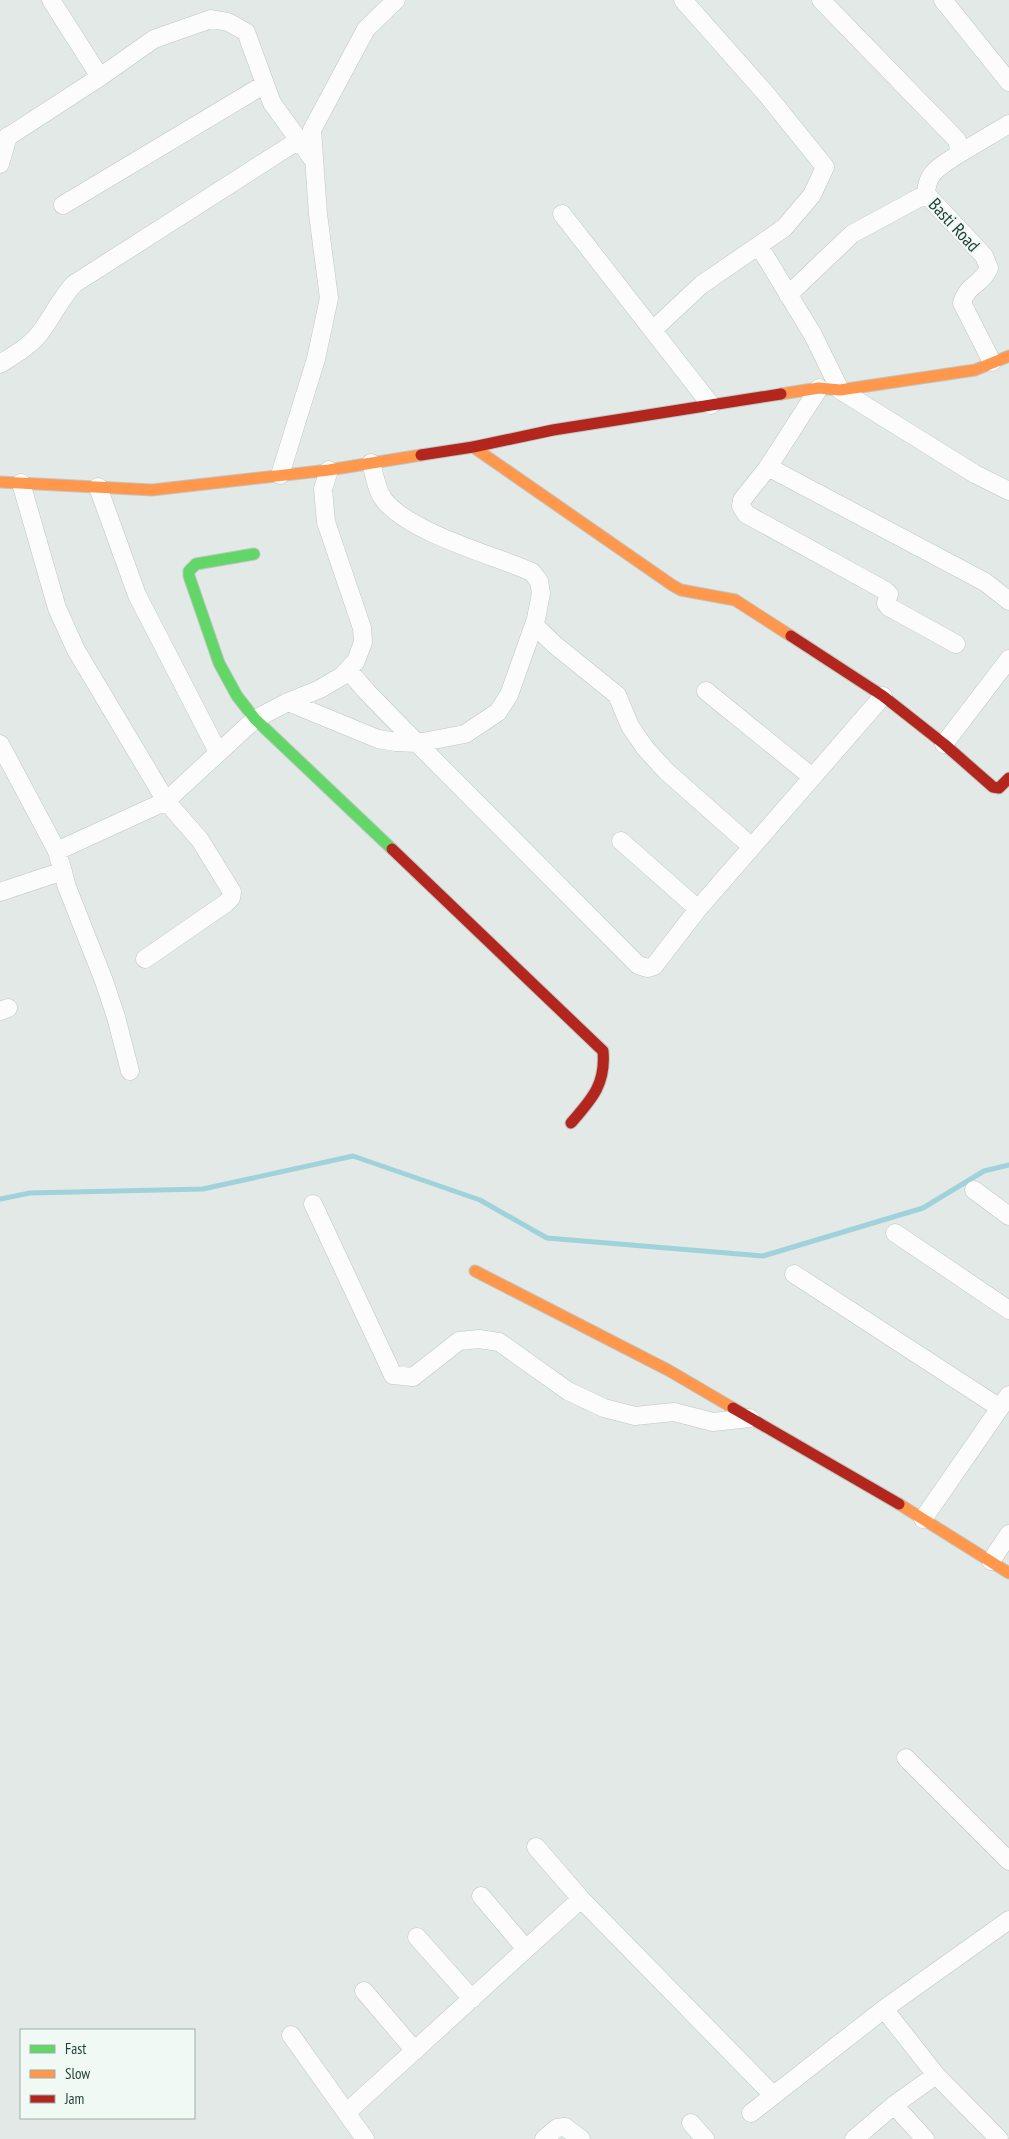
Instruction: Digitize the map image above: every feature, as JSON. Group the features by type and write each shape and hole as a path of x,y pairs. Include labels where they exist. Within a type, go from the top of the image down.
{"street":[{"path":"51,0 100,77"},
{"path":"280,475 316,359 329,298 318,214 312,130 366,30 396,0"},
{"path":"653,330 701,285 784,228 812,195 825,166 767,95 683,0"},
{"path":"821,0 957,140 959,148 957,155"},
{"path":"943,0 1009,82"},
{"path":"0,164 4,139 100,77 154,39 211,19 228,22 246,32 272,103 314,161"},
{"path":"63,204 266,84"},
{"name":"Basti Road","path":"992,362 962,303 969,288 986,276 989,268 984,256 926,194 927,182 935,170 1009,124"},
{"path":"0,364 27,346 39,334 65,293 74,284 299,140"},
{"path":"788,295 852,234 926,194"},
{"path":"562,214 711,404"},
{"path":"759,246 813,335 840,390 975,474 1009,491"},
{"path":"0,482 152,490 329,470 473,447 553,430 711,404 819,388 840,390 975,370 1009,356"},
{"path":"819,388 768,467 742,500 741,506 746,514 886,591 889,594 886,602 889,607 956,644"},
{"path":"473,447 658,577 681,590 735,600 882,696 944,744 993,787 999,788 1009,778"},
{"path":"288,702 378,739 417,743 465,734 498,712 509,695 534,625 541,593 539,581 532,572 447,540 402,516 384,500 378,490 372,463"},
{"path":"768,467 985,582 1009,601"},
{"path":"57,851 166,801 255,719 288,702 320,689 342,676 356,661 363,642 362,628 326,522 323,489 329,470"},
{"path":"20,483 57,608 67,633 166,801 200,840 232,892 231,898 226,904 145,959"},
{"path":"98,487 137,595 218,752"},
{"path":"254,554 196,564 189,571 188,576 219,663 237,696 255,719 603,1051 605,1066 601,1080 594,1095 571,1123"},
{"path":"534,625 554,645 617,695 630,726 645,748 666,771 752,847"},
{"path":"944,744 1009,659"},
{"path":"348,670 417,743 638,965 647,968 654,966 698,909 882,696"},
{"path":"706,691 812,778"},
{"path":"0,744 57,851 67,887 107,990 130,1071"},
{"path":"621,841 698,909"},
{"path":"0,892 63,871"},
{"path":"974,1190 1009,1216"},
{"path":"313,1204 393,1375 412,1377 460,1341 479,1339 499,1342 568,1391 604,1408 635,1416 674,1412 713,1422 750,1418"},
{"path":"895,1233 1009,1310"},
{"path":"475,1271 668,1370 923,1519 1009,1573"},
{"path":"794,1274 1004,1401 923,1519"},
{"path":"990,1561 1009,1534"},
{"path":"906,1758 1009,1861"},
{"path":"536,1847 581,1899 773,2096"},
{"path":"481,1896 526,1949"},
{"path":"347,2112 581,1899"},
{"path":"751,2113 884,2009 1009,1920"},
{"path":"417,1937 472,1998"},
{"path":"364,1991 415,2051"},
{"path":"884,2009 936,2075 999,2139"},
{"path":"291,2035 365,2139"},
{"path":"854,2139 894,2105 936,2075"},
{"path":"894,2105 926,2139"},
{"path":"691,2123 706,2139"},
{"path":"544,2139 557,2128 565,2127 581,2139"}],"waterway":[{"path":"0,1199 30,1193 203,1189 353,1156 480,1200 547,1238 763,1256 923,1208 984,1171 1009,1165"}],"traffic: fast":[{"path":"254,554 196,564 189,571 189,576 219,663 237,696 255,719 392,849"}],"traffic: slow":[{"path":"781,394 819,388 840,390 975,370 1009,356"},
{"path":"473,447 672,585 681,590 735,600 791,636"},
{"path":"0,482 152,490 329,470 421,455"},
{"path":"475,1271 668,1370 733,1408"},
{"path":"899,1504 1009,1573"}],"traffic: jam":[{"path":"421,455 473,447 553,430 781,394"},
{"path":"791,636 883,696 944,744 993,787 999,788 1009,778"},
{"path":"392,849 603,1051 600,1082 591,1098 571,1123"},
{"path":"733,1408 899,1504"}]}
